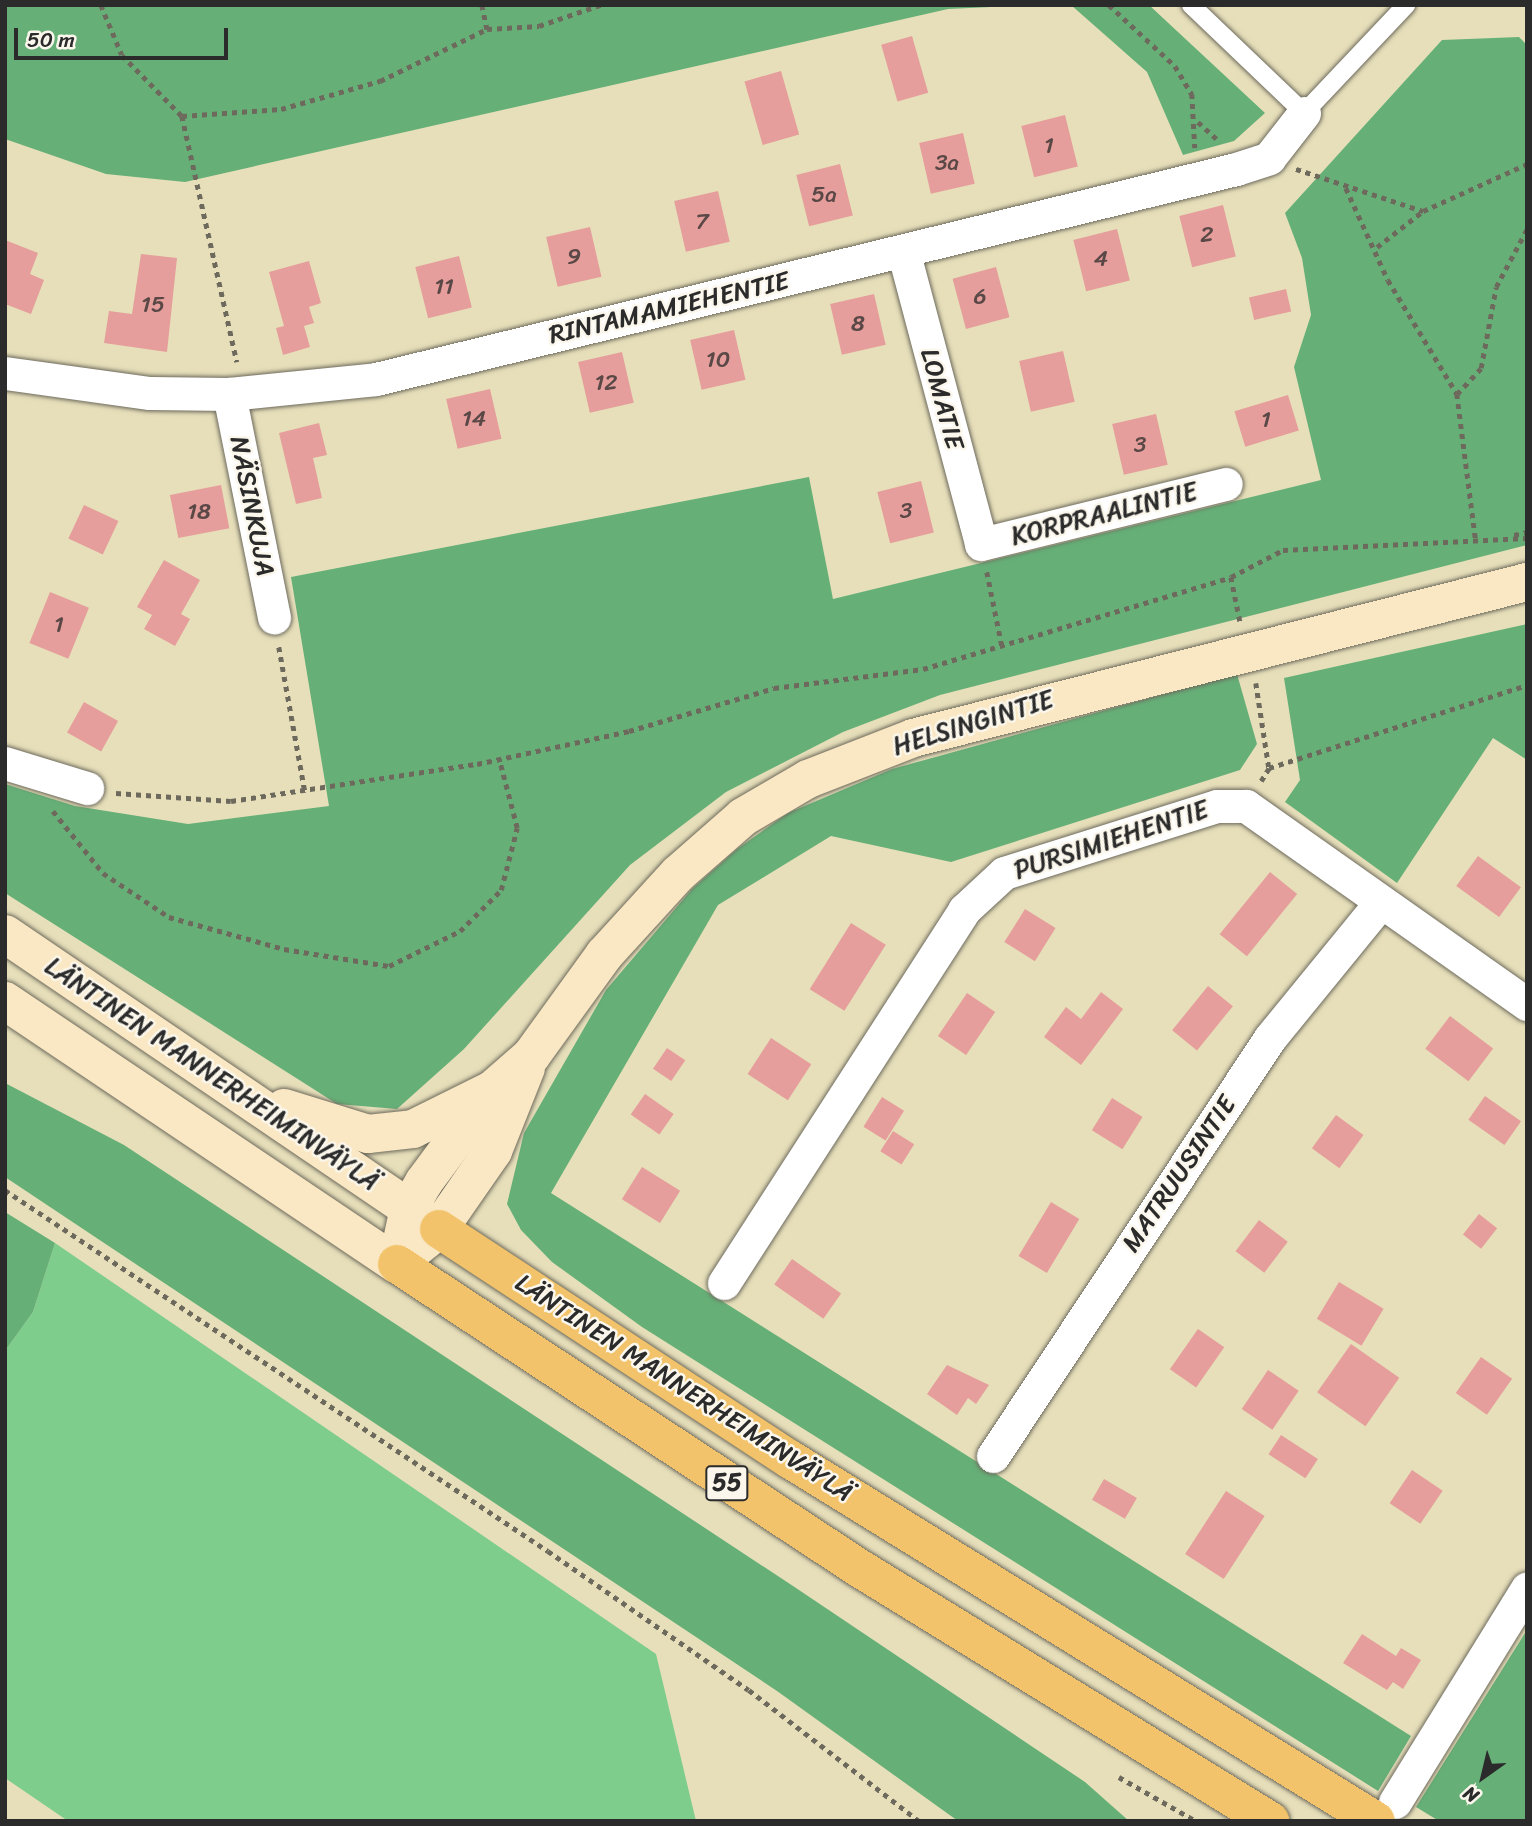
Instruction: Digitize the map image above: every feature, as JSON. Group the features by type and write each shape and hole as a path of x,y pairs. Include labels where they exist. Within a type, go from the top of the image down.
{"main road":[{"name":"HELSINGINTIE","path":"240,1093 368,1135 413,1129 492,1090 531,1056 604,955 678,874 743,817 808,779 913,738 1072,693 1527,582"},
{"name":"LÄNTINEN MANNERHEIMINVÄYLÄ","path":"5,934 424,1218 791,1460 1386,1812"},
{"name":"LÄNTINEN MANNERHEIMINVÄYLÄ","path":"5,1001 397,1264 871,1575 1271,1821"},
{"name":"HELSINGINTIE","path":"424,1218 493,1151 531,1056"},
{"name":"HELSINGINTIE","path":"397,1264 492,1090"}],"street":[{"path":"1269,158 1304,113"},
{"name":"RINTAMAMIEHENTIE","path":"5,373 150,393 229,394 376,379 904,254 1269,158"},
{"name":"LOMATIE","path":"904,254 981,544"},
{"name":"NÄSINKUJA","path":"229,394 274,618"},
{"name":"KORPRAALINTIE","path":"981,544 1226,484"},
{"path":"12,766 87,788"},
{"name":"PURSIMIEHENTIE","path":"724,1283 964,910 986,886 1004,873 1217,806 1246,806 1380,903 1527,1004"},
{"name":"MATRUUSINTIE","path":"993,1456 1270,1038 1380,903"},
{"path":"1386,1812 1527,1588"}],"lane":[{"path":"1191,5 1304,113 1406,5"}],"path":[{"path":"100,5 122,55 182,116 237,360 229,394"},
{"path":"482,5 487,29"},
{"path":"182,116 293,105 380,80 487,29 538,26 600,5"},
{"path":"1108,5 1174,66 1192,94 1197,121 1189,180"},
{"path":"1269,158 1346,188 1374,191 1423,211"},
{"path":"1377,247 1423,211 1527,164"},
{"path":"1346,188 1377,247 1388,280 1457,394 1476,542"},
{"path":"1457,394 1480,368 1496,287 1527,229"},
{"path":"87,788 184,803 305,792 499,759 774,688 923,669 1231,577 1283,550 1476,542 1527,533"},
{"path":"1511,536 1527,538"},
{"path":"981,544 1002,646"},
{"path":"1231,577 1240,624"},
{"path":"274,618 305,792"},
{"path":"1246,806 1269,768 1256,682"},
{"path":"1269,768 1527,685"},
{"path":"12,766 103,873 169,918 284,949 389,966 460,931 501,890 517,828 499,759"},
{"path":"5,1190 570,1566 749,1690 919,1821"},
{"path":"1119,1777 1196,1821"}],"green space":[{"path":"5,5 1031,5 948,9 185,182 106,174 5,139"},
{"path":"1071,5 1149,5 1265,113 1234,141 1183,155 1147,72"},
{"path":"1519,37 1527,45 1527,545 940,695 843,732 726,792 630,865 464,1049 397,1109 337,1104 5,893 5,784 75,806 188,824 329,806 291,577 809,477 833,599 1321,480 1294,367 1311,315 1302,258 1285,213 1442,40"},
{"path":"1527,624 1527,760 1493,738 1397,883 1285,802 1300,780 1284,678"},
{"path":"1237,674 1257,744 1240,770 951,862 831,836 718,905 551,1193 1411,1736 1378,1791 642,1327 552,1262 521,1230 507,1204 524,1133 606,990 692,889 737,849 788,813 892,769"},
{"path":"5,1083 124,1145 1085,1782 1129,1821 958,1821 777,1691 5,1177"},
{"path":"5,1212 55,1243 33,1312 5,1351"},
{"path":"55,1243 656,1654 696,1821 68,1821 5,1778 5,1351 33,1312"},
{"path":"1527,1630 1527,1821 1439,1821 1416,1807"}],"building":[{"path":"912,36 928,93 898,102 881,45"},
{"path":"781,71 799,134 763,145 744,81"},
{"path":"1065,115 1078,166 1034,177 1021,126"},
{"path":"963,133 975,184 931,194 919,143"},
{"path":"840,164 853,215 809,226 796,175"},
{"path":"718,191 730,242 686,252 674,201"},
{"path":"1223,205 1236,256 1192,267 1179,216"},
{"path":"590,227 601,277 558,287 546,237"},
{"path":"1117,229 1130,280 1086,291 1073,240"},
{"path":"5,240 38,253 30,274 44,280 31,314 5,304"},
{"path":"141,254 177,258 167,352 104,343 109,311 132,314"},
{"path":"459,256 472,307 428,318 415,267"},
{"path":"309,261 321,303 309,307 314,323 304,326 310,347 283,355 276,328 284,326 269,272"},
{"path":"996,267 1009,317 966,329 953,279"},
{"path":"1286,289 1291,311 1254,320 1249,298"},
{"path":"874,294 886,345 842,355 830,304"},
{"path":"734,330 745,380 702,390 690,340"},
{"path":"1063,351 1075,402 1031,412 1019,361"},
{"path":"622,352 634,403 590,413 578,362"},
{"path":"490,389 501,439 458,449 446,399"},
{"path":"1288,395 1299,430 1245,447 1234,411"},
{"path":"1156,414 1168,465 1124,475 1112,424"},
{"path":"319,423 327,455 313,458 322,498 296,504 279,433"},
{"path":"921,481 934,532 890,543 877,492"},
{"path":"221,485 229,528 178,538 170,495"},
{"path":"84,505 118,521 103,555 68,539"},
{"path":"164,560 200,580 181,614 190,619 175,646 144,629 152,615 137,607"},
{"path":"50,592 89,608 68,659 29,643"},
{"path":"84,702 118,721 101,752 67,733"},
{"path":"1478,856 1521,887 1499,917 1456,886"},
{"path":"1270,872 1297,894 1247,956 1220,934"},
{"path":"1025,909 1056,928 1035,961 1004,942"},
{"path":"851,923 886,945 844,1011 810,989"},
{"path":"1208,986 1233,1006 1197,1050 1172,1030"},
{"path":"1101,992 1123,1009 1081,1065 1044,1037 1066,1007 1081,1019"},
{"path":"967,993 995,1012 966,1055 938,1036"},
{"path":"1450,1016 1493,1048 1468,1081 1425,1049"},
{"path":"771,1038 811,1064 788,1100 748,1074"},
{"path":"667,1048 685,1060 671,1081 653,1069"},
{"path":"645,1094 674,1114 659,1135 631,1114"},
{"path":"1485,1096 1521,1121 1504,1145 1468,1120"},
{"path":"882,1097 904,1111 886,1140 863,1127"},
{"path":"1112,1098 1143,1117 1122,1149 1092,1130"},
{"path":"1336,1115 1364,1135 1339,1168 1312,1148"},
{"path":"893,1131 914,1144 901,1165 880,1151"},
{"path":"642,1167 680,1191 660,1223 622,1199"},
{"path":"1051,1202 1079,1219 1047,1273 1019,1256"},
{"path":"1479,1214 1497,1228 1481,1249 1463,1234"},
{"path":"1259,1220 1288,1242 1264,1273 1236,1251"},
{"path":"792,1259 841,1293 823,1319 774,1284"},
{"path":"1339,1282 1384,1309 1361,1346 1317,1319"},
{"path":"1198,1329 1224,1347 1196,1387 1170,1369"},
{"path":"1351,1344 1399,1378 1365,1426 1317,1392"},
{"path":"1481,1357 1512,1379 1487,1415 1456,1393"},
{"path":"947,1365 989,1385 976,1404 968,1398 957,1415 927,1394"},
{"path":"1268,1370 1299,1391 1272,1430 1242,1409"},
{"path":"1281,1435 1318,1459 1305,1478 1268,1454"},
{"path":"1412,1470 1443,1491 1420,1524 1390,1503"},
{"path":"1104,1479 1137,1498 1125,1519 1092,1500"},
{"path":"1226,1491 1265,1516 1224,1579 1185,1554"},
{"path":"1362,1634 1396,1656 1401,1648 1421,1660 1403,1689 1393,1682 1387,1690 1343,1663"}]}
